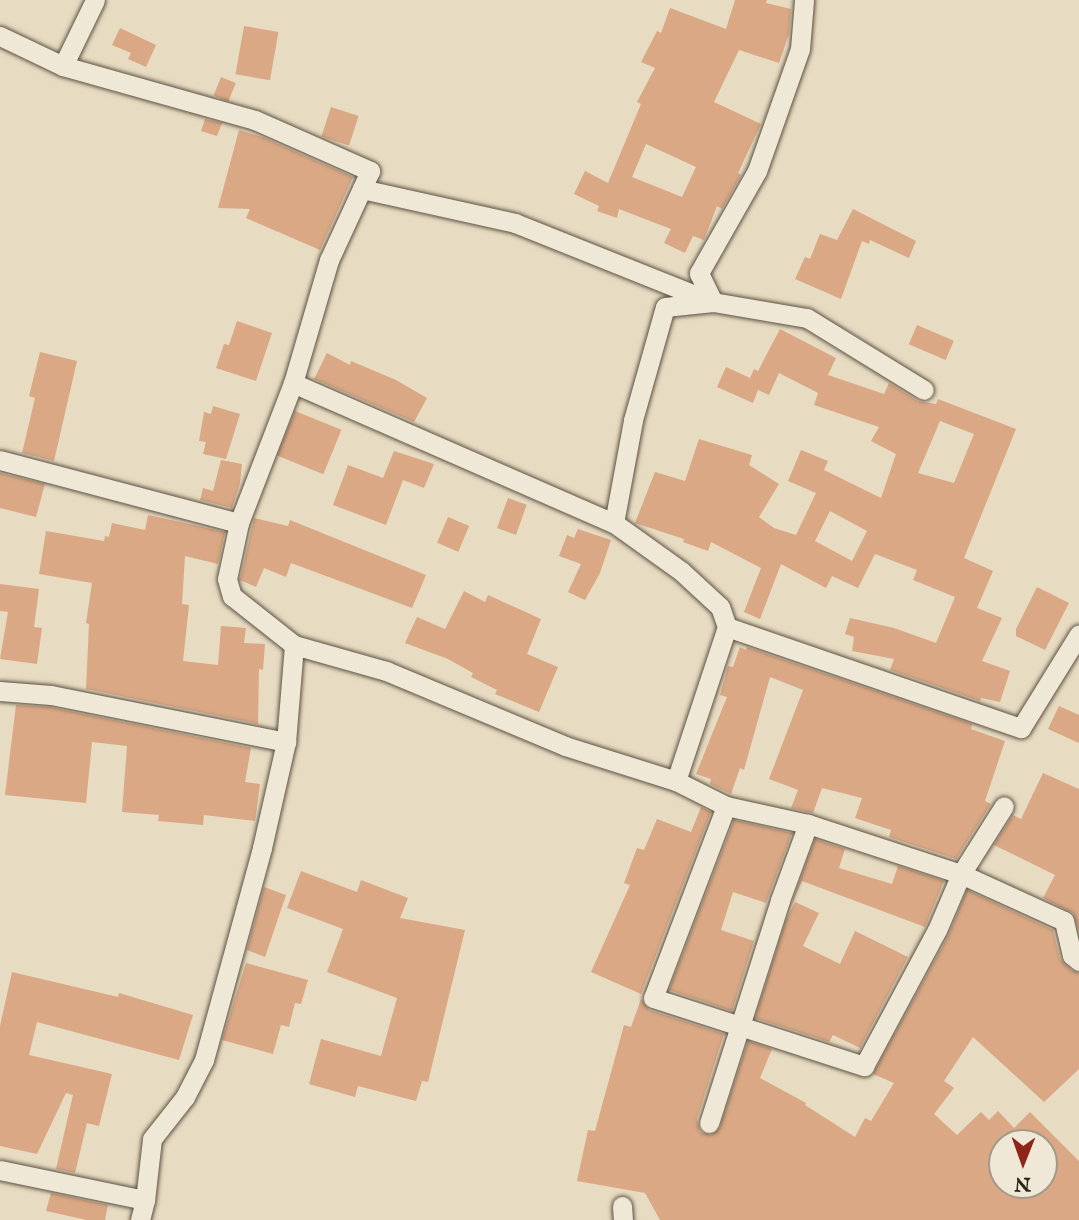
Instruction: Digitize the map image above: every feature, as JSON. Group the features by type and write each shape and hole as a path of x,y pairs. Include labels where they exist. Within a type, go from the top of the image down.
{"street":[{"path":"63,66 95,0"},
{"path":"713,302 699,273 757,171 800,49 804,0"},
{"path":"0,36 63,66 255,120 370,171 329,260 293,383 239,523 227,579 232,596 294,645 386,671 565,746 676,780 726,806 808,824 961,874 1064,921 1072,955 1079,961"},
{"path":"362,188 515,223 713,302 807,318 924,390"},
{"path":"614,523 632,420 665,307 713,302"},
{"path":"293,383 614,523 681,571 720,607 727,627 676,780"},
{"path":"0,460 239,523"},
{"path":"727,627 1021,729 1079,634"},
{"path":"140,1220 152,1139 185,1097 204,1060 262,848 286,743 294,645"},
{"path":"0,691 51,695 286,743"},
{"path":"726,806 653,998 864,1066 937,930 961,874 1004,806"},
{"path":"709,1123 738,1026 808,824"},
{"path":"0,1170 145,1200"}],"building":[{"path":"735,0 767,0 766,3 791,9 789,34 779,63 739,50 714,102 761,124 738,173 741,175 722,209 717,206 704,240 693,236 685,253 664,243 671,229 619,209 617,218 597,211 599,206 574,194 585,171 608,183 641,104 637,102 655,68 641,62 657,31 661,33 670,8 726,29","holes":["646,144 696,167 682,197 632,177"]},
{"path":"244,26 278,32 270,80 235,74"},
{"path":"120,28 156,45 146,67 128,59 131,53 112,45"},
{"path":"221,77 236,83 228,102 214,96"},
{"path":"331,107 359,116 349,145 321,136"},
{"path":"205,119 222,123 217,136 201,131"},
{"path":"239,130 262,137 353,177 320,250 246,218 250,209 218,208"},
{"path":"853,209 916,241 909,258 870,240 869,244 862,241 841,299 795,279 805,257 810,259 820,234 837,240"},
{"path":"237,321 272,333 256,381 216,368 224,344 229,345"},
{"path":"917,325 954,341 946,360 909,344"},
{"path":"780,329 836,358 828,375 884,394 889,383 918,401 936,404 938,399 1016,429 964,558 993,571 977,608 1002,618 982,661 1010,671 1000,702 981,698 980,701 890,670 894,659 852,651 854,637 845,634 850,618 894,628 936,643 955,597 913,580 917,570 875,554 858,588 832,576 826,588 781,564 760,619 744,612 761,568 711,542 708,551 683,542 684,539 635,523 655,472 685,481 699,439 752,455 749,465 779,484 759,517 774,528 796,535 816,493 788,481 801,450 828,461 824,470 881,498 896,454 871,441 879,427 814,405 818,393 779,373 769,395 758,390 753,403 717,387 726,367 750,378 754,369 758,371","holes":["940,421 974,434 954,483 918,473","830,511 867,531 852,561 815,541"]},
{"path":"40,352 77,361 54,461 22,453 35,398 29,396"},
{"path":"327,353 350,365 351,361 396,380 427,398 414,422 314,379"},
{"path":"213,406 240,414 226,459 203,454 206,442 199,441 204,412 211,414"},
{"path":"295,411 341,430 323,474 277,456"},
{"path":"394,451 434,464 424,488 403,480 386,525 333,505 348,465 383,478"},
{"path":"221,460 242,464 240,483 232,508 200,500 203,488 213,491"},
{"path":"0,473 45,484 36,517 0,508"},
{"path":"508,498 527,505 516,535 497,528"},
{"path":"148,515 225,532 218,564 185,556 182,604 189,605 183,661 218,665 221,626 246,628 244,643 265,644 263,670 259,669 258,724 86,689 89,624 86,623 92,583 39,574 46,531 104,541 105,536 109,537 112,523 145,530"},
{"path":"448,517 469,526 458,552 437,543"},
{"path":"254,518 288,526 290,520 426,575 412,608 291,563 286,577 264,568 256,587 240,580"},
{"path":"578,529 611,540 600,573 585,600 568,592 581,564 559,556 567,535 574,538"},
{"path":"0,584 39,589 34,627 42,628 37,664 0,659 8,612 0,611"},
{"path":"1037,587 1069,603 1045,650 1016,636 1016,629"},
{"path":"464,591 485,602 488,595 541,619 527,654 558,667 539,712 495,694 497,690 471,677 473,673 448,659 405,643 417,617 445,629"},
{"path":"740,647 746,650 747,647 972,724 971,729 1005,741 985,801 991,804 956,859 889,837 891,830 855,818 862,798 822,788 813,813 791,808 798,790 769,779 803,690 770,677 744,770 740,768 731,794 710,784 711,779 696,774 727,697 720,695 728,666 733,667"},
{"path":"16,705 49,707 251,748 245,782 260,784 255,821 204,815 203,825 158,821 159,815 122,812 127,746 92,742 86,803 5,795"},
{"path":"1059,706 1079,715 1079,743 1048,729"},
{"path":"1043,773 1079,789 1079,931 1073,913 1043,898 1055,875 994,845 1013,815 1021,819"},
{"path":"701,807 711,812 641,994 591,972 630,885 624,883 637,848 644,850 657,819 691,832"},
{"path":"734,820 792,833 766,903 733,892 721,930 754,941 732,1011 669,990"},
{"path":"815,839 845,849 839,868 892,884 898,866 944,881 925,927 802,881 790,908"},
{"path":"301,871 357,892 361,880 408,898 400,918 465,930 428,1082 422,1081 416,1101 358,1086 355,1097 309,1084 321,1039 381,1056 397,998 327,972 343,929 287,908"},
{"path":"264,887 286,895 265,957 247,950"},
{"path":"967,890 1053,930 1060,959 1071,970 1079,973 1079,1069 1044,1102 973,1037 944,1081 954,1088 934,1114 957,1135 981,1112 989,1120 998,1111 1014,1128 1030,1112 1047,1129 988,1129 988,1199 1058,1199 1058,1140 1079,1161 1079,1220 660,1220 645,1193 577,1181 588,1130 595,1131 624,1025 631,1027 641,999 649,1010 724,1034 697,1119 700,1132 711,1135 720,1127 748,1041 772,1049 760,1078 806,1103 805,1105 855,1137 865,1118 871,1121 894,1083 873,1074 948,936"},
{"path":"795,902 819,913 803,946 840,964 855,931 908,957 860,1048 833,1035 829,1042 755,1018 786,920"},
{"path":"246,963 308,980 301,1004 295,1003 289,1027 281,1025 273,1054 222,1040"},
{"path":"12,972 118,997 119,993 193,1015 179,1060 37,1022 29,1055 112,1074 99,1126 87,1123 75,1173 56,1169 73,1095 66,1093 37,1154 0,1146 0,1026"},
{"path":"51,1193 108,1205 105,1220 87,1220 46,1211"}]}
